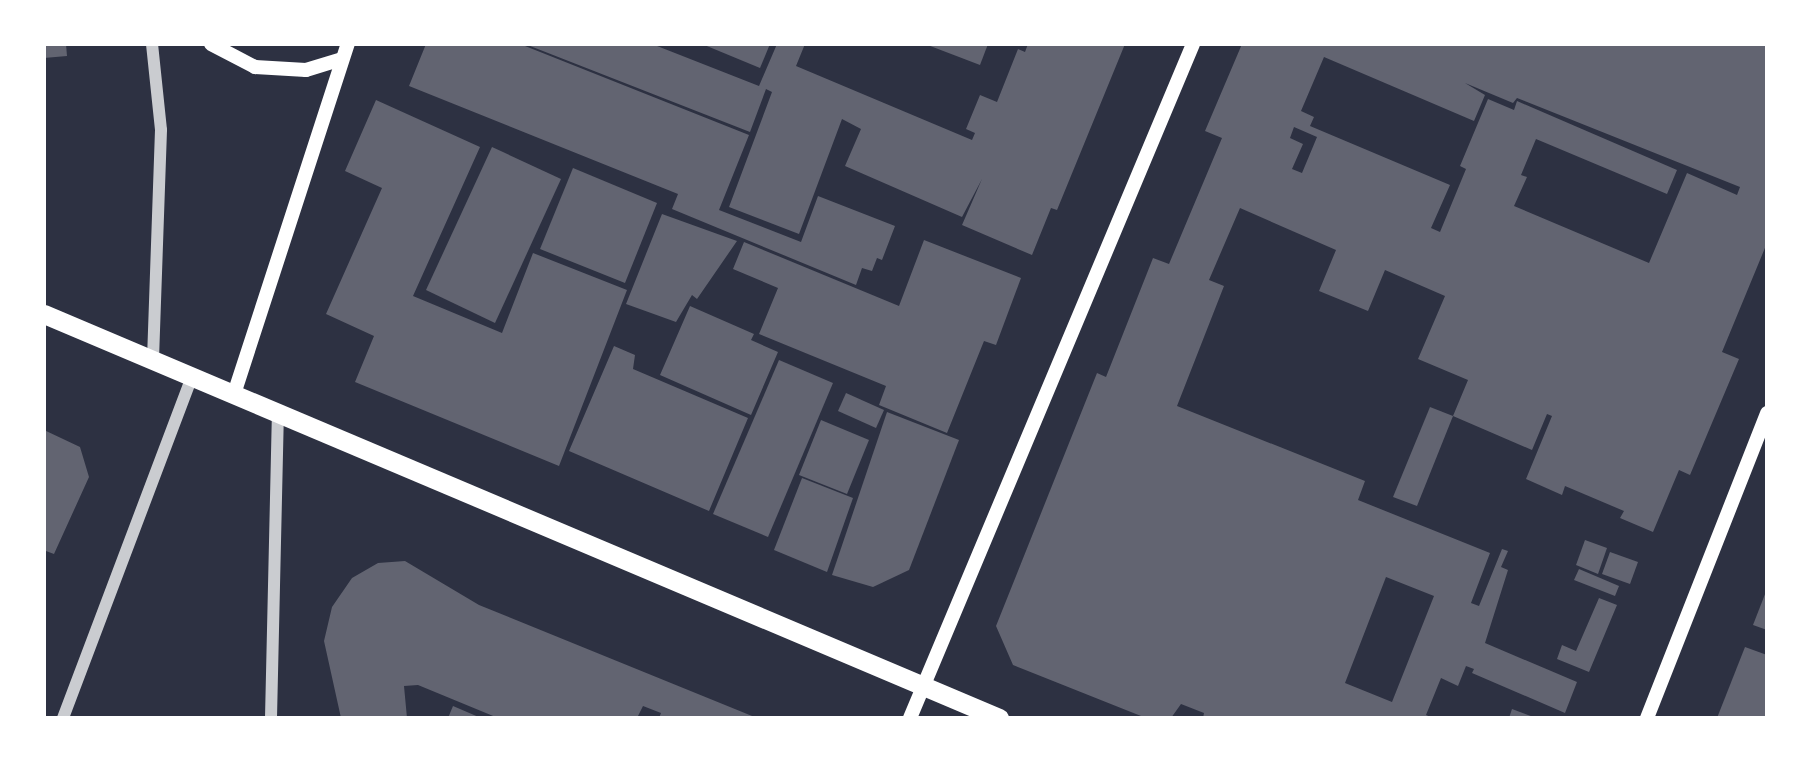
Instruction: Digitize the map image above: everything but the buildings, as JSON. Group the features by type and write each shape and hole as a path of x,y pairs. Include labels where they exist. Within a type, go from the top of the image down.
{"highway":[{"path":"44,314 153,358 922,688 999,718"}],"main road":[{"path":"211,44 255,66 306,69 342,59"},
{"path":"234,394 348,44"},
{"path":"910,718 1193,44"},
{"path":"1647,718 1767,412"}],"street":[{"path":"152,44 161,130 153,358"},
{"path":"63,718 192,376"},
{"path":"271,718 278,413"}]}
